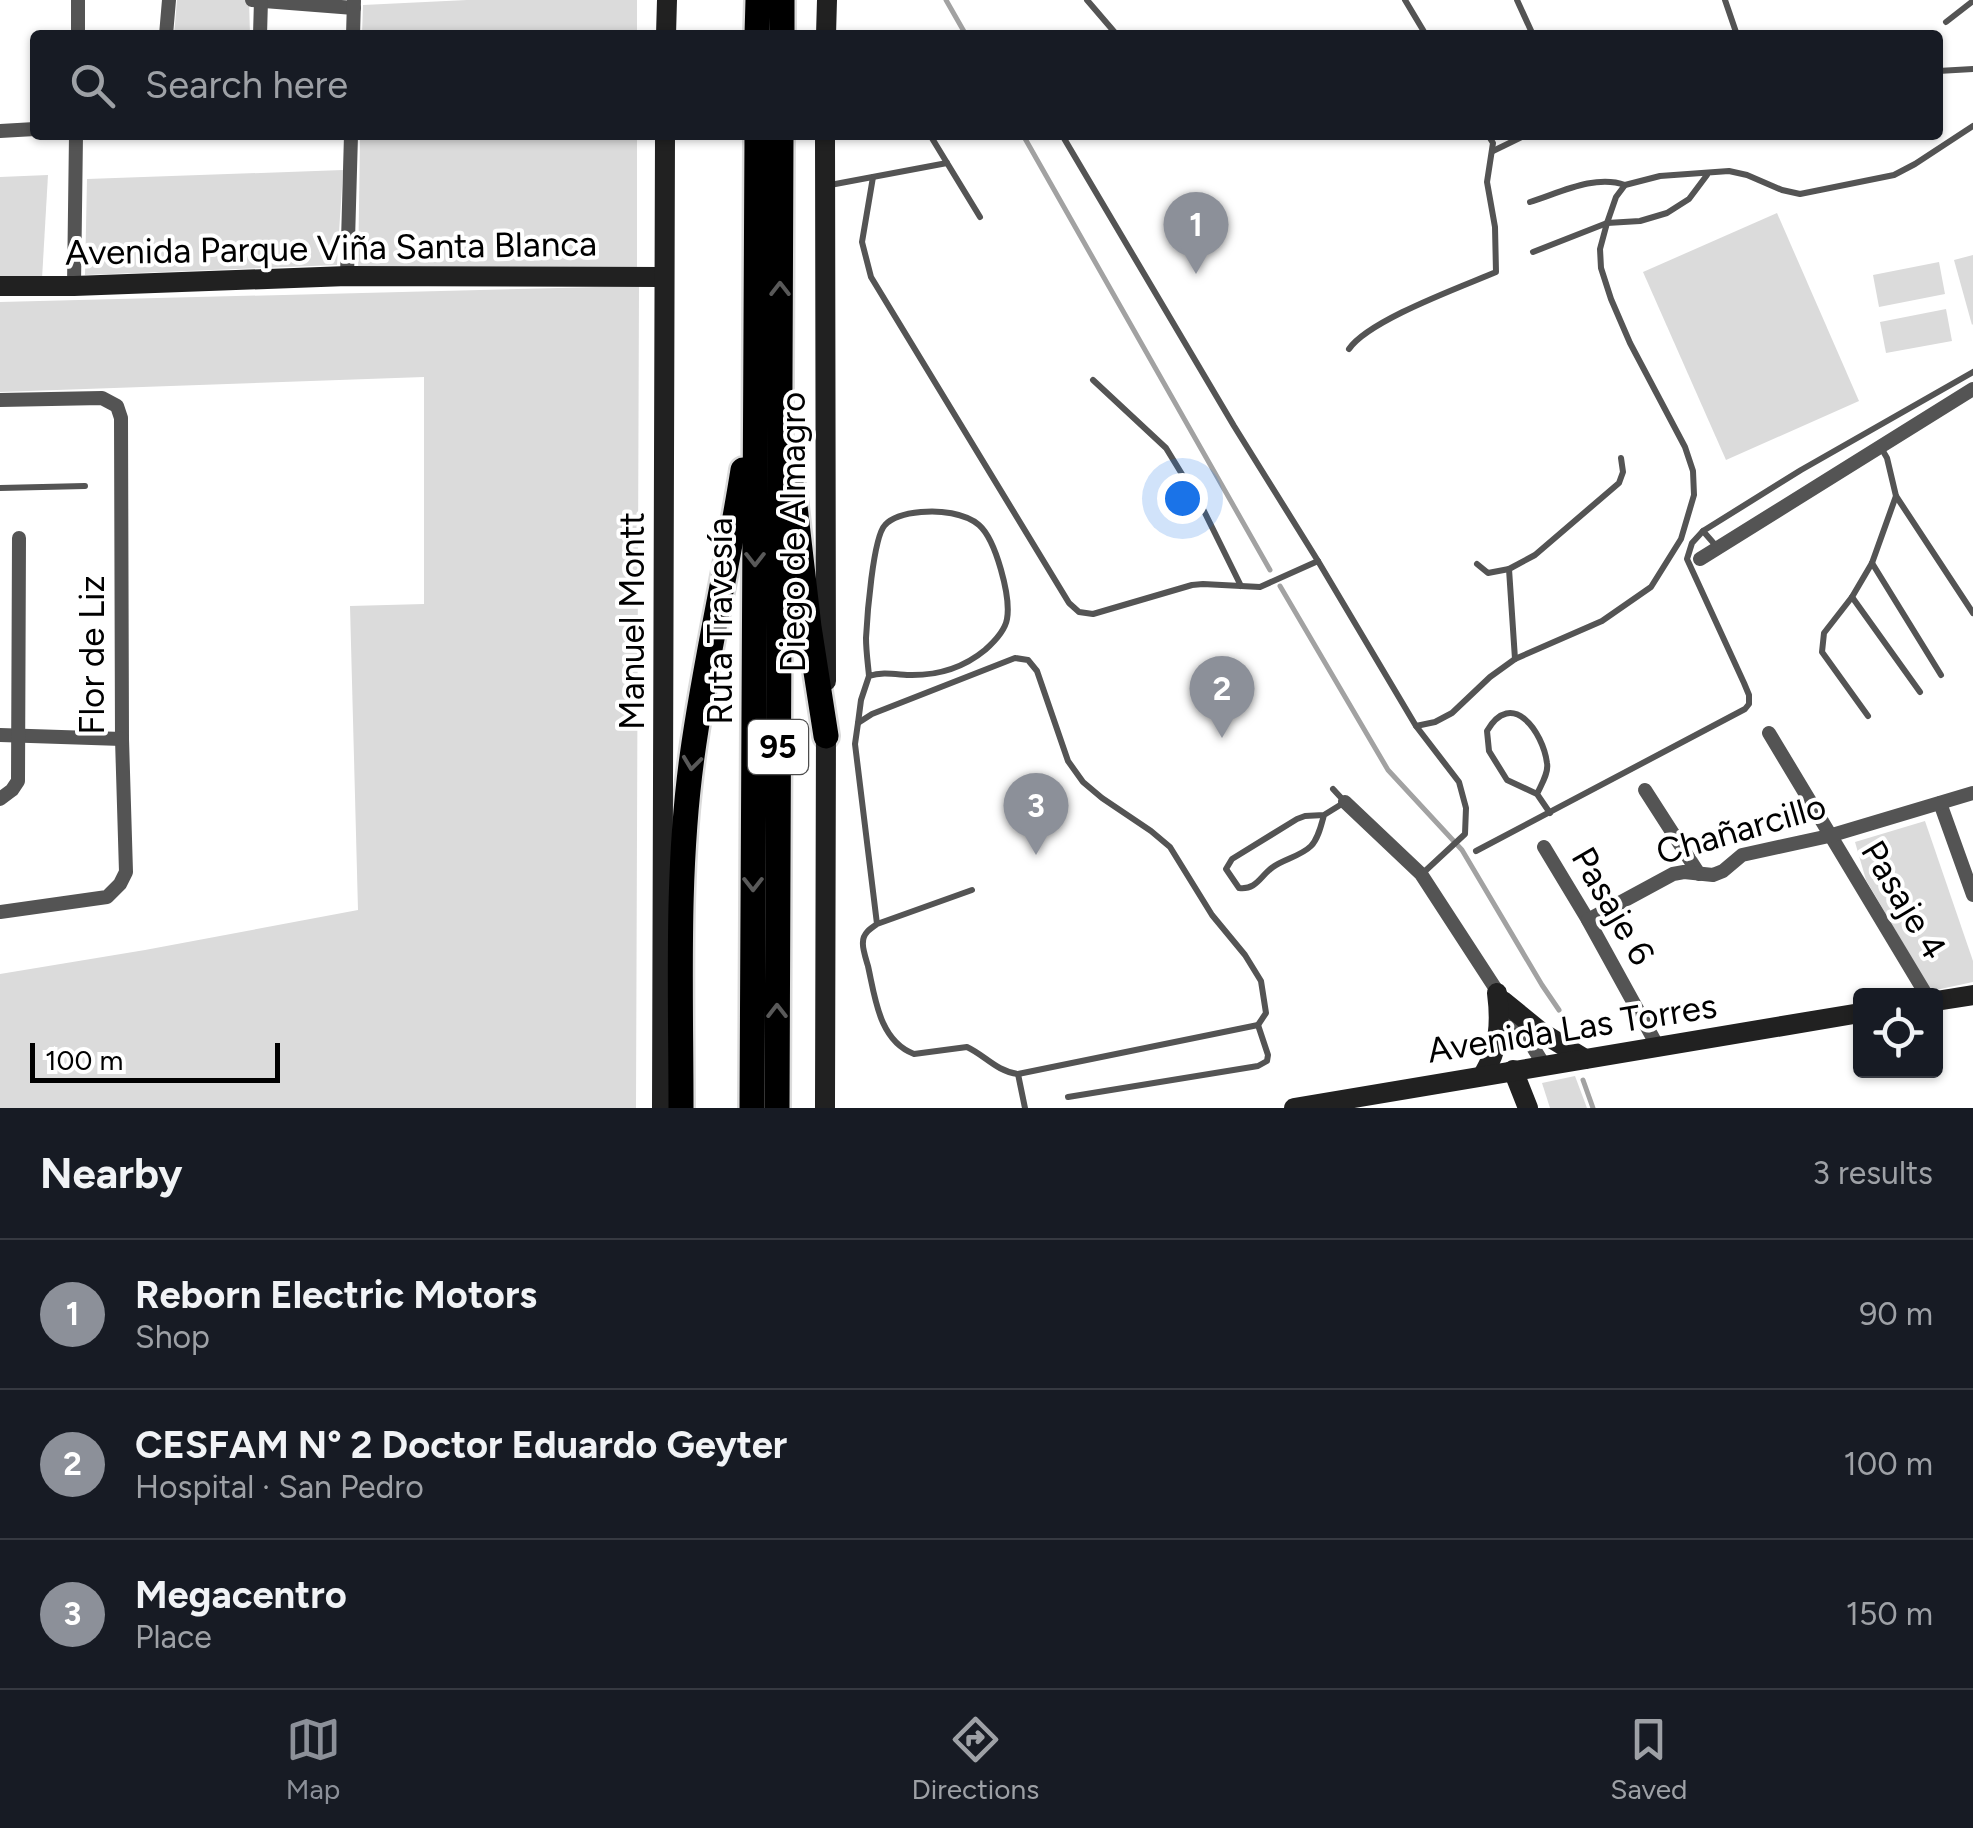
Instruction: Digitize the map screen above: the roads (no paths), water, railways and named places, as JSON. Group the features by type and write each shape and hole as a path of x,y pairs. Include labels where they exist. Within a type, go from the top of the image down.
{"highway":[{"path":"758,0 758,30"},
{"path":"782,0 782,30"},
{"name":"Ruta Travesía","path":"757,140 768,389 776,1108"},
{"name":"Ruta Travesía","path":"752,1108 768,389 781,140"},
{"path":"768,389 826,736"},
{"path":"681,1108 682,896 692,758 768,389"}],"main road":[{"path":"666,30 667,0"},
{"path":"826,30 827,0"},
{"name":"Manuel Montt","path":"662,1108 665,140"},
{"name":"Diego de Almagro","path":"825,140 825,1108"},
{"name":"Avenida Parque Viña Santa Blanca","path":"0,286 347,276 664,277"},
{"path":"1943,1000 1973,995"},
{"path":"1500,996 1541,1032 1585,1059"},
{"path":"1483,1075 1498,1039 1500,996"},
{"name":"Avenida Las Torres","path":"1301,1108 1853,1015"},
{"path":"1513,1070 1528,1108"}],"street":[{"path":"78,0 78,30"},
{"path":"166,30 169,0"},
{"path":"252,0 354,4 354,30"},
{"path":"260,30 261,0"},
{"path":"0,131 30,129"},
{"path":"74,286 76,140"},
{"path":"347,276 351,140"},
{"path":"1700,559 1973,389"},
{"name":"Flor de Liz","path":"0,400 102,398 117,406 121,418 126,872 107,896 0,912"},
{"path":"0,798 18,781 19,538"},
{"name":"Pasaje 4","path":"1769,733 1921,988"},
{"path":"0,735 122,738"},
{"path":"1645,790 1699,874"},
{"name":"Chañarcillo","path":"1588,920 1673,874 1713,875 1742,854 1830,836 1973,793"},
{"path":"1345,802 1426,870 1544,1066"},
{"path":"1940,803 1973,895"},
{"name":"Pasaje 6","path":"1544,848 1658,1047"}],"lane":[{"path":"1087,0 1113,30"},
{"path":"1405,0 1423,30"},
{"path":"1517,0 1531,30"},
{"path":"1725,0 1735,30"},
{"path":"1946,22 1973,2"},
{"path":"1943,71 1973,70"},
{"path":"1530,202 1595,182 1612,180 1626,185 1660,176 1729,171 1800,194 1894,175 1972,129"},
{"path":"933,140 980,217"},
{"path":"1065,140 1416,726 1459,782 1466,834 1426,870"},
{"path":"1349,349 1356,339 1376,326 1496,272 1496,227 1487,182 1491,140"},
{"path":"1493,151 1516,140"},
{"path":"825,185 947,164"},
{"path":"1533,252 1607,223 1640,221 1666,213 1689,199 1708,174"},
{"path":"873,177 862,242 871,277 1069,603 1080,612 1094,614 1192,585 1260,587 1318,561"},
{"path":"1416,726 1452,713 1490,677 1516,660 1602,621 1651,587 1682,538 1694,495 1693,471 1630,343 1601,268 1600,248 1607,223 1616,197 1626,185"},
{"path":"1476,851 1750,704 1744,682 1687,560 1692,543 1702,531 1800,470 1973,372"},
{"path":"1093,380 1166,448 1202,506 1242,588"},
{"path":"1880,446 1896,496 1973,613"},
{"path":"1476,564 1488,573 1509,570 1535,555 1619,483 1622,458"},
{"path":"0,488 86,486"},
{"path":"1868,716 1822,652 1824,633 1872,563 1896,496"},
{"path":"869,676 946,671 976,656 1001,634 1007,620 999,561 990,538 978,523 932,511 906,514 885,524 877,541 866,638 869,676 854,744 877,924"},
{"path":"1702,531 1718,548"},
{"path":"1872,563 1940,675"},
{"path":"1509,570 1516,660"},
{"path":"1852,597 1920,692"},
{"path":"858,723 1016,658 1028,660 1037,672 1068,761 1083,782 1170,847 1212,915 1261,980 1266,1013 1258,1025 1018,1074 993,1066 967,1046 914,1054 898,1047 886,1030 876,1005 862,942 868,930 877,924 972,890"},
{"path":"1537,794 1548,762 1540,738 1522,715 1500,716 1487,731 1489,752 1508,780 1537,794 1550,813"},
{"path":"1324,815 1312,845 1277,864 1248,889 1239,888 1234,882 1226,869 1232,859 1297,819 1324,815 1345,802 1332,789"},
{"path":"1068,1098 1258,1066 1268,1056 1258,1025"},
{"path":"1018,1074 1025,1108"}],"waterway":[{"path":"946,0 963,30"},
{"path":"1026,140 1270,570"},
{"path":"1280,586 1388,770 1462,850 1559,1010"},
{"path":"1583,1080 1593,1108"}],"place":[{"name":"Reborn Electric Motors","path":"1196,274"},
{"name":"CESFAM N° 2 Doctor Eduardo Geyter","path":"1222,738"},
{"name":"Megacentro","path":"1036,855"}]}
